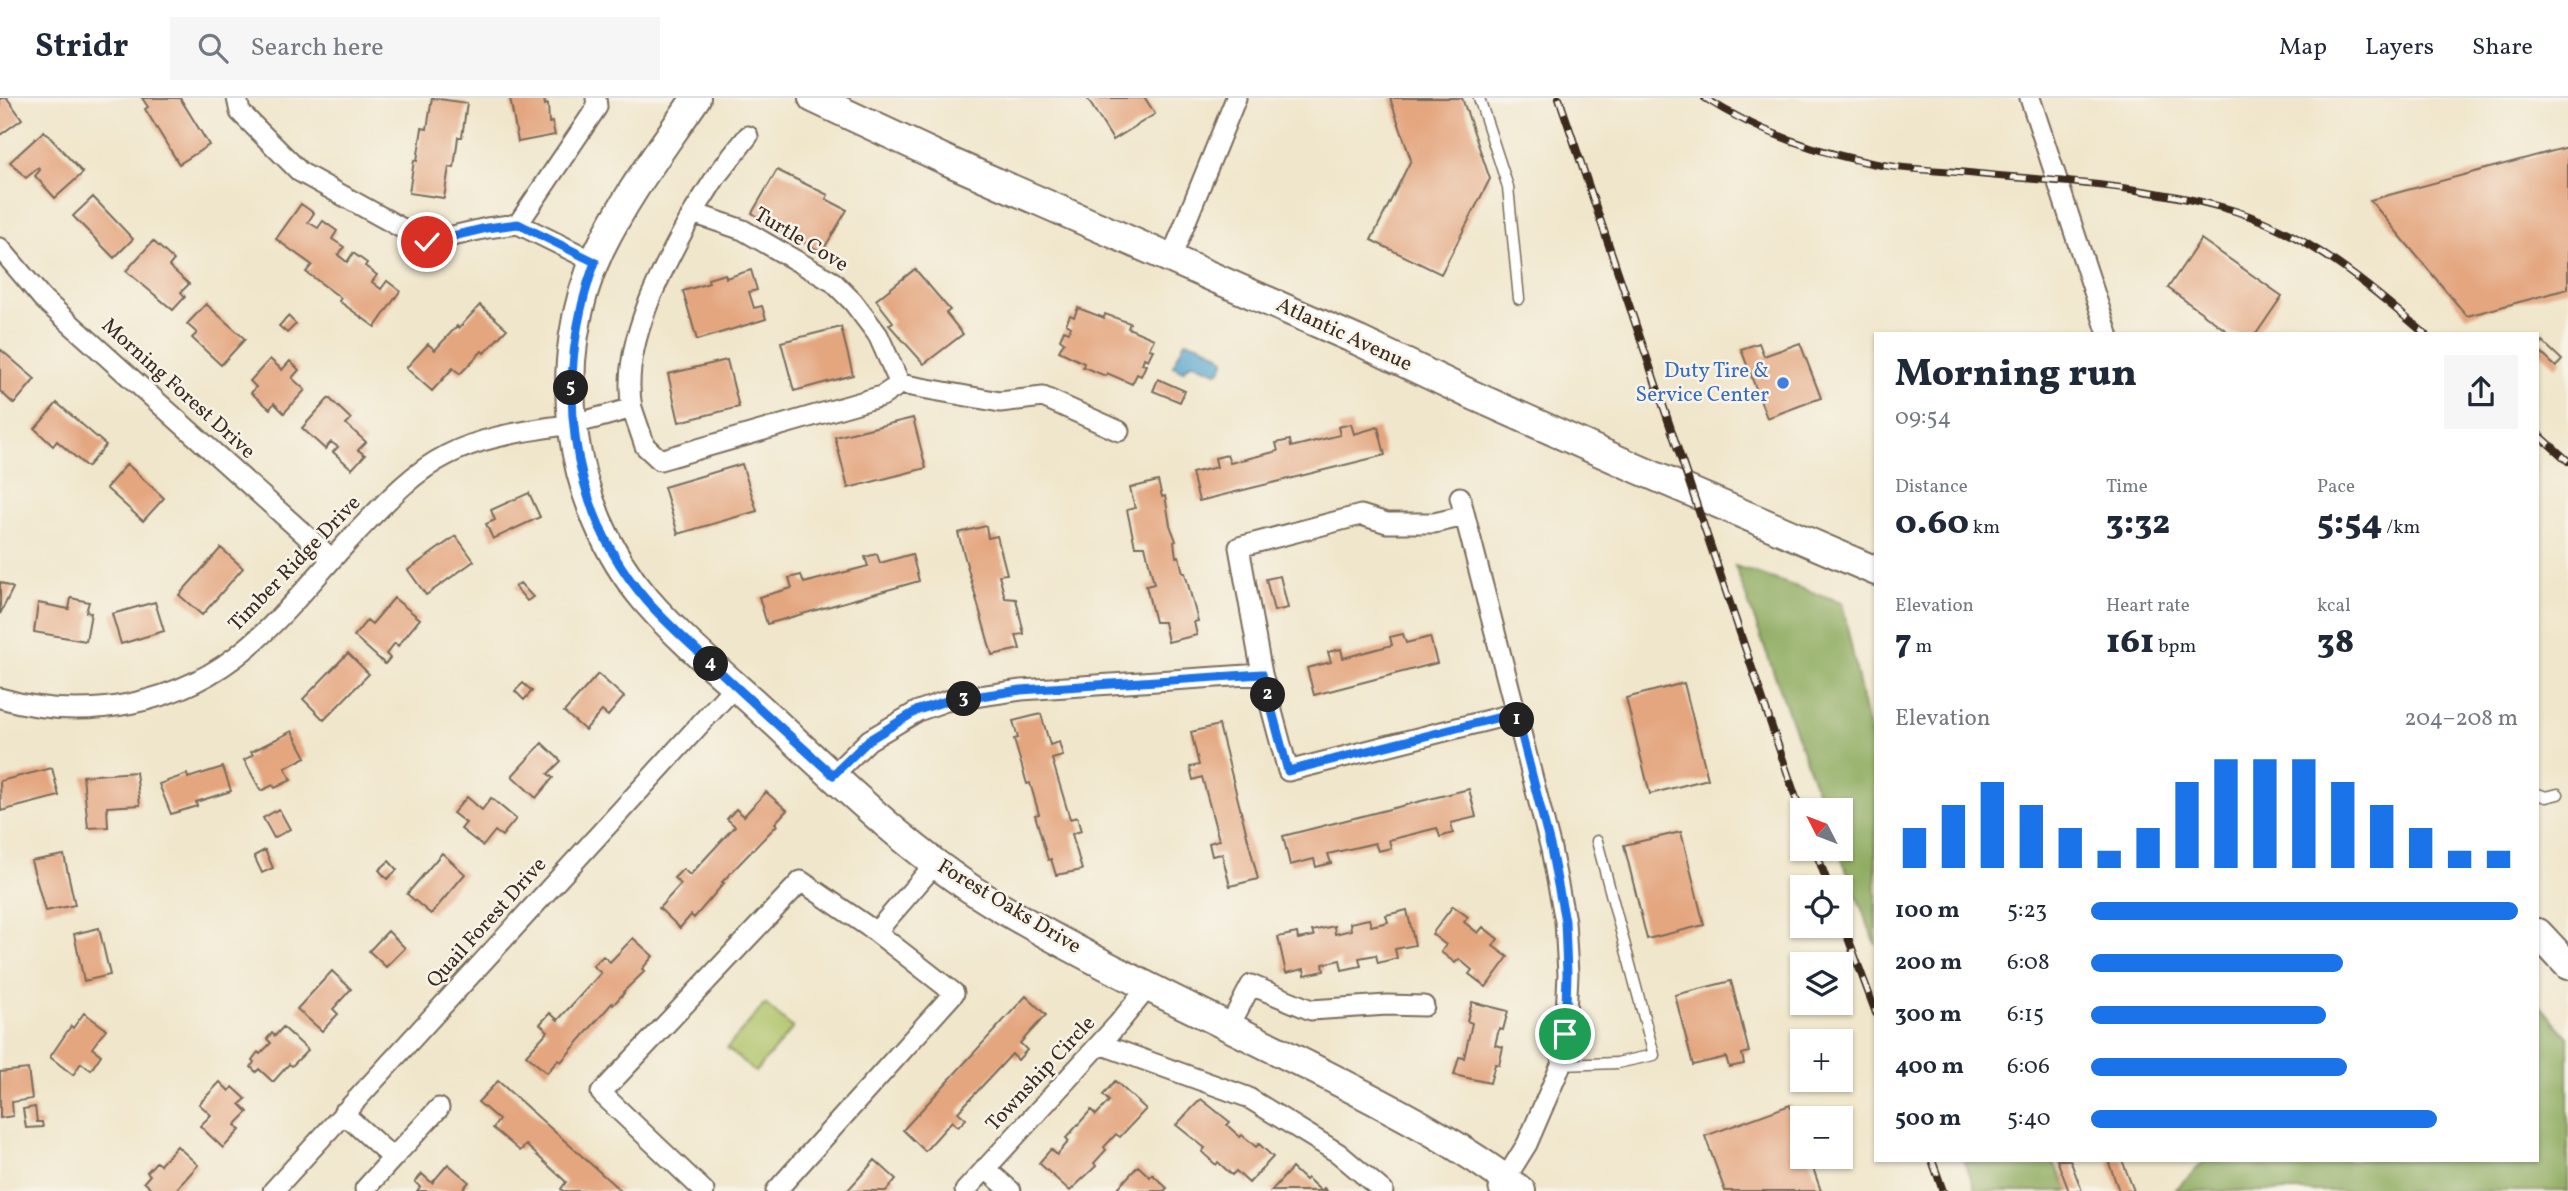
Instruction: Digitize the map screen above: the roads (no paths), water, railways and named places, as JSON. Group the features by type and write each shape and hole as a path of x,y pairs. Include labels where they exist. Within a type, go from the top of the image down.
{"street":[{"path":"237,98 240,112 300,172 427,242 518,224 595,262"},
{"path":"518,224 597,107 596,98"},
{"name":"Forest Oaks Drive","path":"696,98 635,188 595,262 578,317 570,378 572,424 581,470 592,506 616,558 647,601 892,829 935,864 1009,912 1427,1128 1469,1152 1508,1187"},
{"name":"Atlantic Avenue","path":"813,98 950,162 1359,341 1601,453 1874,570"},
{"path":"1171,258 1236,98"},
{"path":"2030,98 2107,332"},
{"path":"748,136 717,175 663,266 637,337 628,388 645,446 660,460 882,396 900,384 1000,402 1043,397 1119,431"},
{"name":"Turtle Cove","path":"693,212 743,230 832,282 853,302 878,335 900,384"},
{"name":"Morning Forest Drive","path":"0,248 43,299 332,559"},
{"path":"572,424 632,408"},
{"name":"Timber Ridge Drive","path":"0,698 59,710 114,707 153,699 179,689 217,670 249,647 410,480 447,455 521,430 572,424"},
{"path":"1508,1187 1561,1065 1567,986 1565,921 1551,849 1516,713 1462,507 1434,523 1387,523 1361,515 1239,547 1262,674 1288,771 1516,713"},
{"path":"833,775 869,740 918,710 946,701 1021,690 1262,674"},
{"name":"Quail Forest Drive","path":"273,1191 736,686"},
{"path":"876,932 935,864"},
{"path":"704,1191 601,1093 801,881 876,932 954,993 776,1191"},
{"path":"2539,934 2568,965"},
{"path":"1229,1027 1251,985 1311,1010 1387,1005 1424,1006"},
{"name":"Township Circle","path":"965,1191 1100,1044 1149,986"},
{"path":"1100,1044 1247,1097 1338,1153 1383,1191"},
{"path":"365,1189 439,1108"},
{"path":"343,1113 393,1158"},
{"path":"985,1168 1011,1191"}],"lane":[{"path":"1479,98 1508,187 1519,299"},
{"path":"2539,794 2546,797 2558,794"},
{"path":"1561,1065 1617,1063 1654,1055 1597,841"}],"water":[{"path":"1185,341 1216,352 1225,360 1221,369 1217,372 1191,363 1183,371 1173,366"}],"railway":[{"path":"1559,98 1796,798"},
{"path":"1705,98 1781,137 1876,164 2140,190 2235,211 2288,233 2312,247 2360,280 2423,332"},
{"path":"2539,435 2568,461"},
{"path":"1819,861 1825,875"},
{"path":"1848,938 1874,1008"},
{"path":"1933,1162 1943,1191"}],"place":[{"name":"Duty Tire & Service Center","path":"1783,383"}]}
